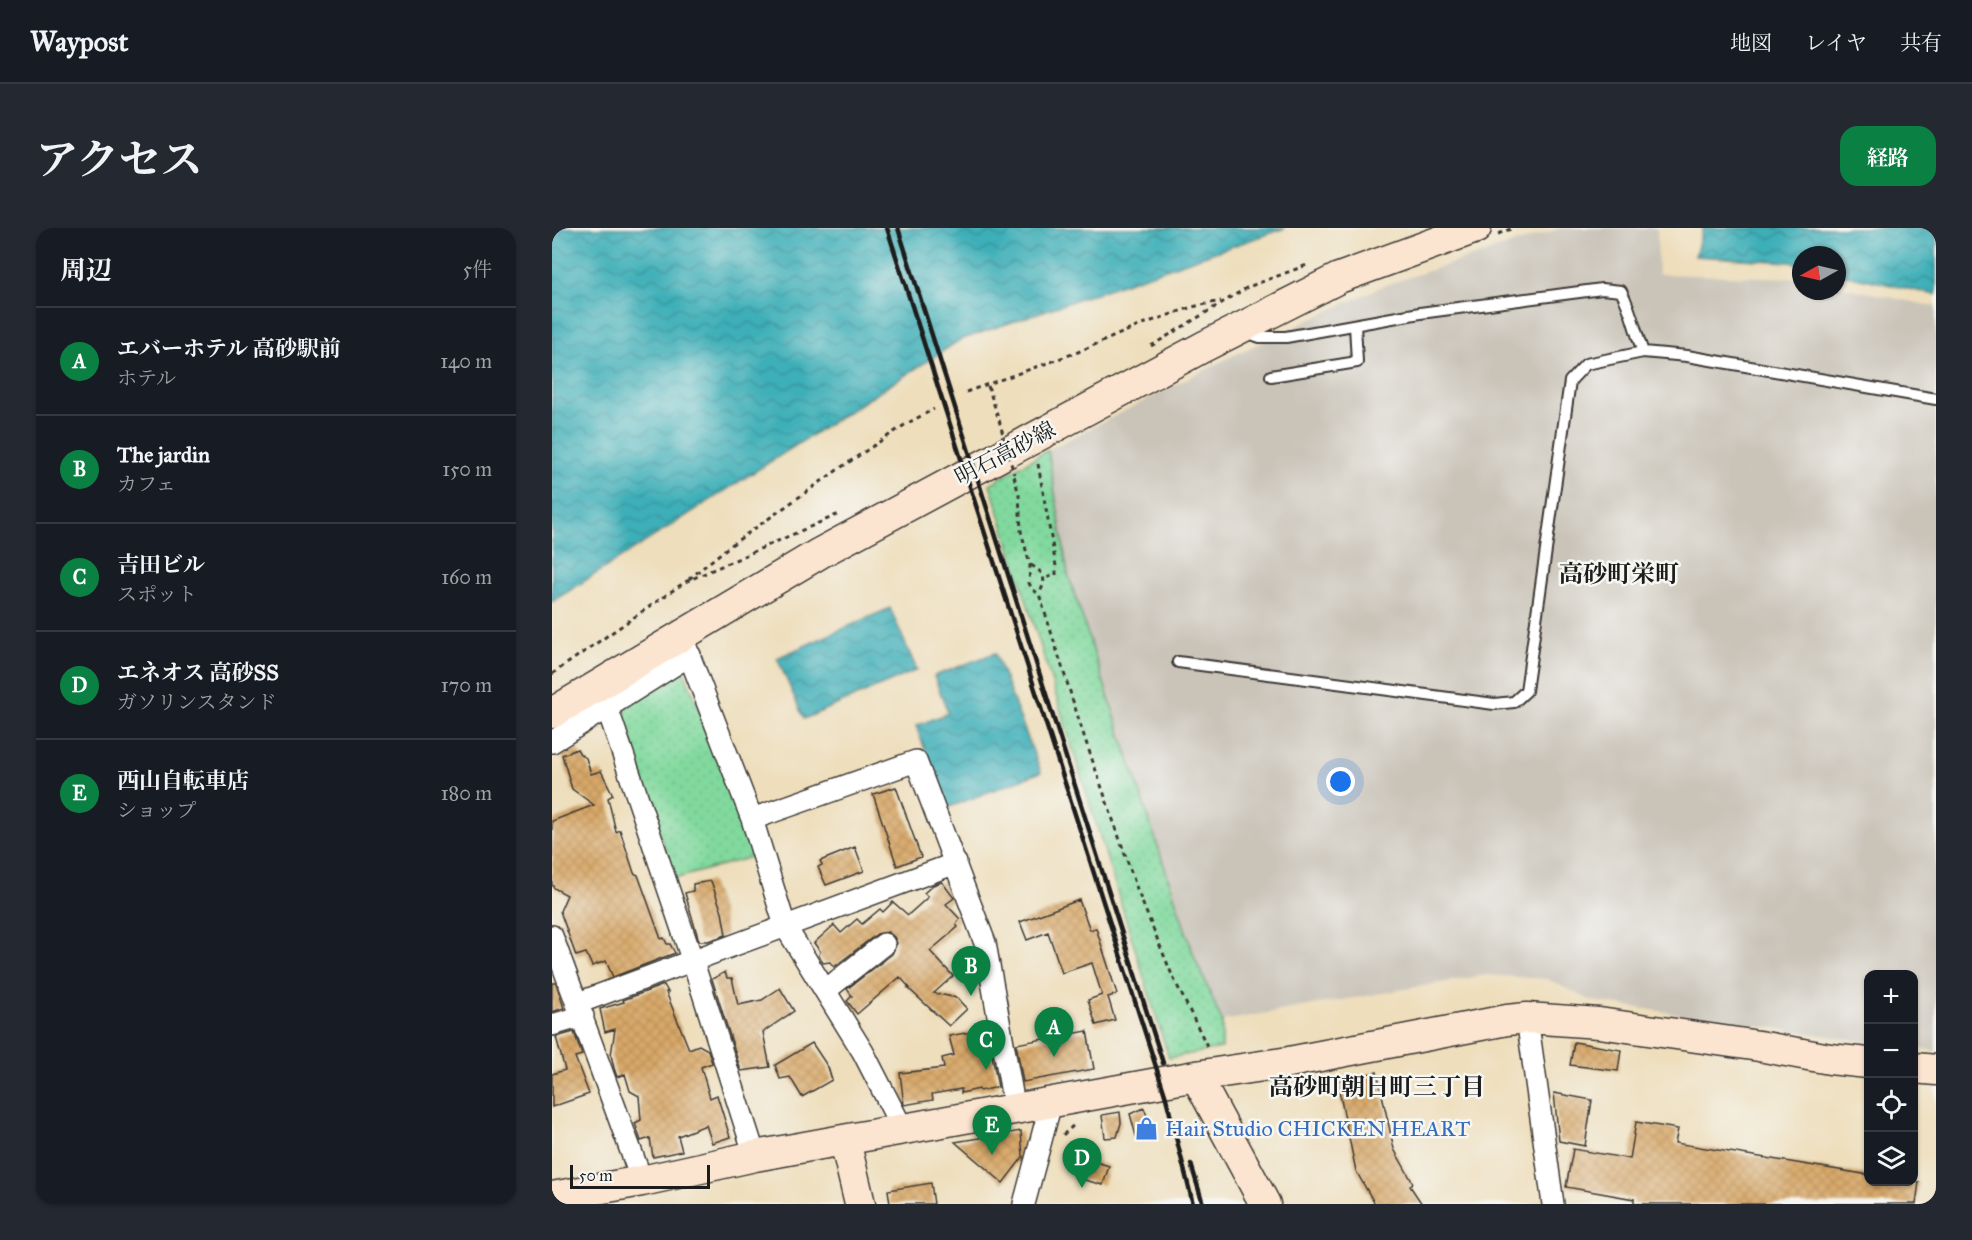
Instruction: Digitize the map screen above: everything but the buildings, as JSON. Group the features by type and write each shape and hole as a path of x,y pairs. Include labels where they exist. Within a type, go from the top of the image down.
{"street":[{"name":"明石高砂線","path":"552,713 686,644 820,553 1236,330 1339,278 1476,228"},
{"path":"552,742 607,707 686,644 752,819 785,926 863,1052 903,1130"},
{"path":"607,707 693,962 755,1156"},
{"path":"752,819 916,760 986,944 1015,1110"},
{"path":"552,1025 580,1010 693,962 956,863"},
{"path":"552,936 580,1010 632,1190"},
{"path":"826,990 884,944"},
{"path":"1527,1018 1553,1204"},
{"path":"552,1197 632,1190 755,1156 1051,1103 1203,1065 1289,1062 1527,1018 1599,1023 1864,1062"},
{"path":"1203,1065 1265,1204"},
{"path":"1918,1068 1936,1070"},
{"path":"1024,1204 1051,1103"},
{"path":"845,1141 860,1204"}],"lane":[{"path":"1236,330 1260,337 1286,337 1420,313 1602,289 1622,291 1643,352"},
{"path":"1271,376 1357,362 1354,325"},
{"path":"1178,662 1494,704 1514,702 1526,691 1570,381 1586,364 1643,352 1687,356 1936,399"}],"path":[{"path":"966,392 1078,352 1143,324 1192,307 1223,300"},
{"path":"988,386 1019,495 1022,531 1030,565 1029,583 1032,589 1040,594"},
{"path":"685,582 728,548 843,466 906,424 934,409"},
{"path":"1041,459 1038,465 1056,566 1056,575 1045,578"},
{"path":"1030,565 1040,570 1045,578 1040,594 1053,643 1118,837 1172,975 1203,1065"},
{"path":"1058,1143 1079,1120"}],"shaded area":[{"path":"1561,228 1657,228 1658,274 1792,278 1792,300 1846,300 1846,288 1936,307 1936,1051 1918,1049 1918,970 1864,970 1864,1041 1592,1001 1547,979 1486,975 1222,1021 1194,956 1068,574 1048,450 1234,355 1385,285"}],"green space":[{"path":"1048,450 1068,574 1194,956 1222,1021 1222,1048 1169,1058 990,484"},
{"path":"682,666 758,855 674,879 623,716 626,706"}],"water":[{"path":"552,228 1285,228 960,340 552,602"},
{"path":"1703,228 1936,228 1936,295 1846,275 1846,246 1792,246 1792,263 1695,256"},
{"path":"890,608 917,670 804,719 777,658"},
{"path":"995,653 1041,772 947,808 916,726 948,713 934,676"}],"railway":[{"path":"887,228 1166,1098 1193,1204"},
{"path":"898,228 1163,1063"},
{"path":"1191,1164 1203,1204"}],"place":[{"name":"The jardin","path":"971,996"},
{"name":"エバーホテル 高砂駅前","path":"1054,1057"},
{"name":"吉田ビル","path":"986,1070"},
{"name":"Hair Studio CHICKEN HEART","path":"1147,1128"},
{"name":"西山自転車店","path":"992,1155"},
{"name":"エネオス 高砂SS","path":"1082,1188"}],"district":[{"name":"高砂町栄町","path":"1619,574"},
{"name":"高砂町朝日町三丁目","path":"1377,1087"}]}
